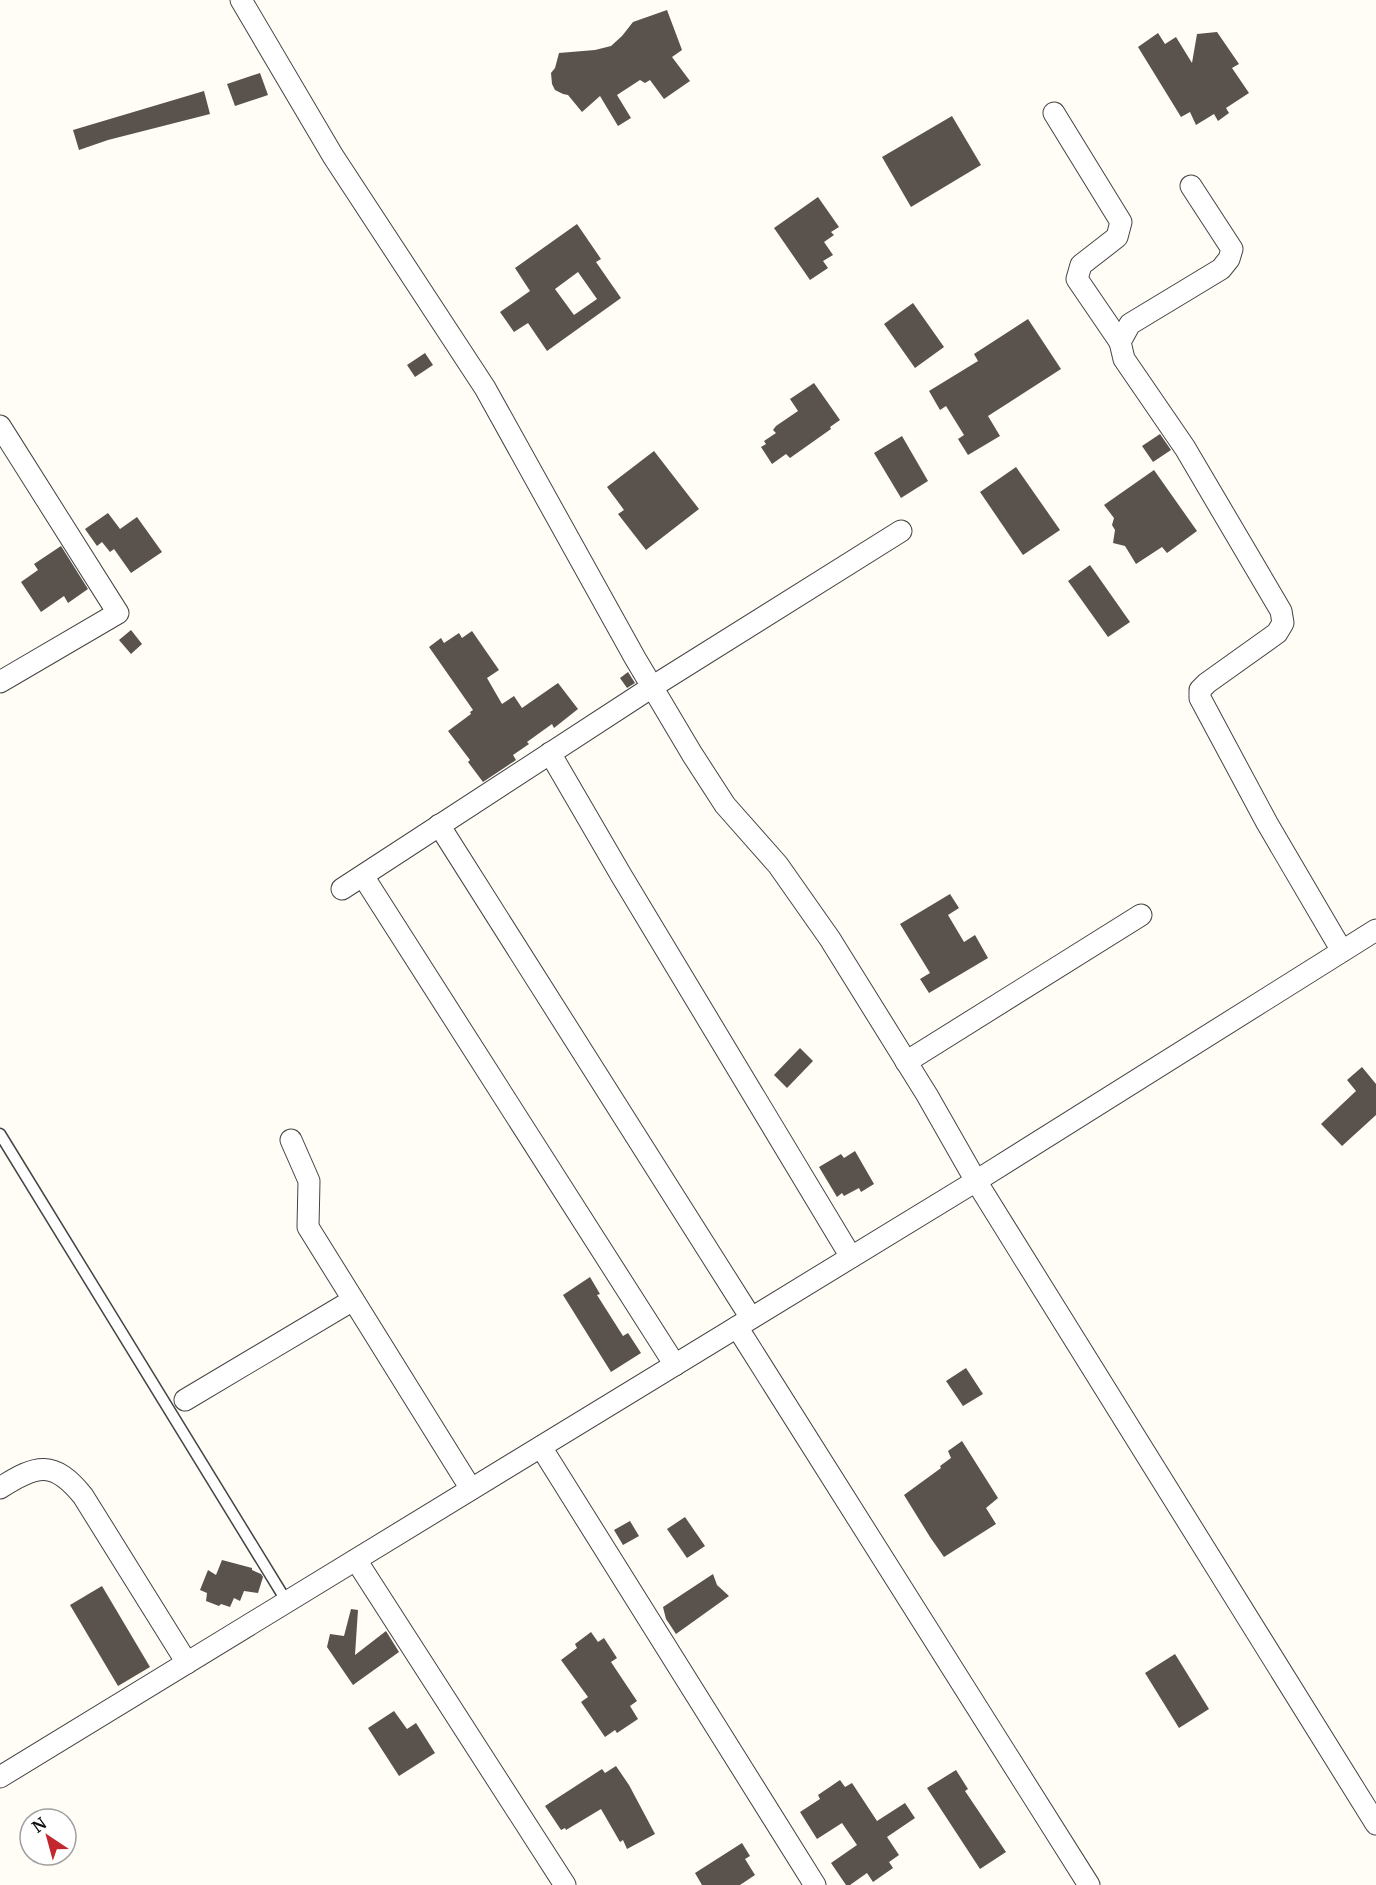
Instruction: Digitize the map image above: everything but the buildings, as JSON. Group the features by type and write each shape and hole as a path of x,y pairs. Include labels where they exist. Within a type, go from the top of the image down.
{"street":[{"path":"241,0 333,156 485,388 652,687 725,805 778,865 806,903 1376,1824"},
{"path":"1054,113 1120,222 1117,237 1082,265 1077,279 1120,342 1124,359 1185,448 1281,611 1282,623 1277,633 1207,683 1200,690 1200,698 1267,823 1342,951"},
{"path":"1120,342 1130,324 1221,269 1229,259 1232,249 1191,186"},
{"path":"0,682 118,613 3,436"},
{"path":"342,889 652,687 901,531"},
{"path":"550,753 851,1257"},
{"path":"439,825 1089,1885"},
{"path":"363,876 675,1365"},
{"path":"906,1062 1141,915"},
{"path":"0,1777 744,1323 1376,930"},
{"path":"291,1140 309,1180 308,1227 471,1489"},
{"path":"185,1400 353,1300"},
{"path":"541,1447 815,1885"},
{"path":"0,1488 18,1476 38,1469 56,1471 69,1479 83,1496 187,1663"},
{"path":"356,1560 565,1885"}],"lane":[{"path":"0,1134 287,1602"}]}
